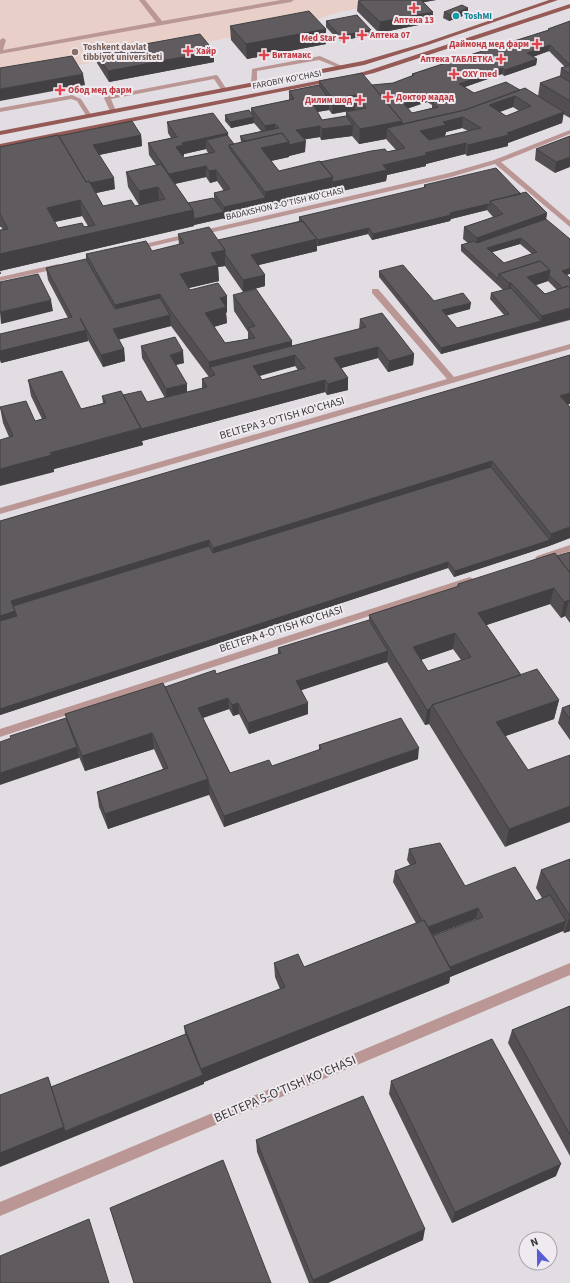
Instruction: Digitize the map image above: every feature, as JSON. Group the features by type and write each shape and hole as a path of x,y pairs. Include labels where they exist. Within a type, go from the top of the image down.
{"main road":[{"name":"FAROBIY KO'CHASI","path":"0,133 364,63 426,44 555,0"},
{"name":"FAROBIY KO'CHASI","path":"0,146 372,72 570,6"}],"street":[{"path":"142,0 160,24"},
{"path":"1,39 0,51 291,0"},
{"path":"254,84 254,70 320,58 341,67"},
{"path":"113,111 107,98 216,77 224,90"},
{"path":"0,110 72,97 79,100 89,116"},
{"name":"BADAXSHON 2-O'TISH KO'CHASI","path":"124,250 451,175 496,161 570,132"},
{"path":"496,161 570,225"},
{"path":"0,279 62,265"},
{"path":"375,291 452,380"},
{"name":"BELTEPA 3-O'TISH KO'CHASI","path":"0,511 570,346"},
{"path":"532,560 570,548"},
{"name":"BELTEPA 4-O'TISH KO'CHASI","path":"0,733 479,578"},
{"name":"BELTEPA 5-O'TISH KO'CHASI","path":"0,1209 570,969"}],"shaded area":[{"name":"Toshkent davlat tibbiyot universiteti","path":"0,0 397,1 339,12 300,25 0,79"}],"building":[{"path":"421,0 433,12 380,22 358,1"},
{"path":"462,5 468,8 450,15 444,12"},
{"path":"309,11 326,29 246,44 230,26"},
{"path":"357,15 371,30 340,36 326,21"},
{"path":"570,21 570,65 550,45 527,53 537,59 505,70 503,68 459,84 474,93 506,82 520,90 465,110 402,124 402,121 372,85 393,83 414,75 412,74 549,30 548,29","holes":["428,96 436,101 432,103 438,107 412,113 404,104"]},
{"path":"200,34 214,51 108,71 96,53"},
{"path":"72,56 83,74 0,89 0,68"},
{"path":"570,65 570,74 561,68"},
{"path":"362,73 402,121 360,129 346,112 366,108 355,95 333,99 319,81"},
{"path":"560,76 570,82 570,101 540,83"},
{"path":"319,85 329,99 312,102 322,120 346,116 353,125 322,129 320,126 296,130 306,141 289,145 289,142 282,133 245,141 240,136 279,128 275,124 265,126 251,108 294,99 289,91"},
{"path":"525,88 564,112 507,133 509,135 425,153 427,155 383,165 387,170 333,182 333,177 320,162 371,151 385,149 387,152 405,148 387,128 465,110","holes":["515,96 531,106 506,116 489,105","463,117 481,128 429,140 420,131 446,125 443,122"]},
{"path":"249,110 254,117 230,122 225,115"},
{"path":"213,113 228,133 182,143 183,145 176,147 184,158 215,152 206,140 227,135 234,144 229,145 230,149 266,198 224,207 214,193 230,189 216,170 209,171 206,166 169,174 148,143 177,137 167,122"},
{"path":"132,121 141,135 93,145 114,178 90,183 89,181 86,182 59,136"},
{"path":"282,133 289,142 261,148 279,171 320,161 333,177 265,192 229,145"},
{"path":"58,135 86,182 89,181 103,206 131,200 135,206 165,199 158,187 139,191 126,172 161,164 193,210 0,254 0,230 8,229 0,214 0,147","holes":["80,200 95,225 84,227 82,223 58,228 47,208"]},
{"path":"570,136 570,157 556,162 536,149"},
{"path":"496,168 521,194 490,201 490,206 488,204 450,213 451,215 373,234 369,228 318,240 299,217 426,187 424,185"},
{"path":"526,192 547,213 477,238 464,227 503,214 490,201"},
{"path":"213,198 224,212 194,219 193,210 188,203"},
{"path":"546,219 570,239 570,268 562,271 570,278 570,288 568,286 563,288 549,275 550,270 540,261 499,274 498,279 461,245 474,241 477,243","holes":["521,238 537,252 504,263 487,248"]},
{"path":"303,221 317,239 251,255 265,275 243,280 225,254 225,250 218,240"},
{"path":"209,227 225,250 211,253 218,265 180,274 190,290 218,283 227,296 220,298 226,307 205,313 225,343 255,338 248,328 255,326 233,295 256,289 292,341 209,362 170,310 160,294 115,305 86,254 146,241 152,251 184,243 178,234"},
{"path":"86,259 115,309 160,298 170,315 113,329 124,349 101,355 80,318 86,330 0,351 0,334 72,317 46,268"},
{"path":"540,261 550,270 527,277 545,294 568,286 570,288 570,308 542,316 511,283 499,274"},
{"path":"403,265 434,301 463,293 471,303 442,310 457,328 509,314 491,293 511,288 541,321 441,348 379,271"},
{"path":"38,274 51,300 0,312 0,282"},
{"path":"382,313 414,354 389,361 378,347 334,358 348,378 328,384 325,380 141,429 123,395 141,391 147,402 207,387 202,379 215,375 210,367 366,327 360,319","holes":["295,355 305,368 262,380 253,366"]},
{"path":"175,337 183,351 170,355 187,384 166,389 141,346"},
{"path":"570,355 570,393 560,396 570,407 570,527 551,534 492,461 213,548 209,540 11,601 15,611 0,616 0,521"},
{"path":"62,371 81,409 106,403 102,396 121,391 141,428 50,453 52,455 0,469 0,440 13,436 0,407 26,401 35,421 46,418 28,380"},
{"path":"491,467 550,540 455,571 448,562 0,709 0,621 17,616 13,606 209,546 213,553"},
{"path":"570,552 570,573 557,556"},
{"path":"555,553 570,573 570,602 569,600 564,602 554,588 478,613 521,675 432,705 431,708 427,710 369,615 459,586 458,584","holes":["455,633 471,657 428,671 413,647"]},
{"path":"369,620 388,651 296,681 308,703 248,723 238,703 232,705 228,698 198,708 230,773 269,760 272,766 321,749 319,745 401,718 419,748 224,816 165,687 215,670 216,674 281,653 278,648"},
{"path":"537,669 559,700 496,722 528,770 570,755 570,806 509,829 432,705"},
{"path":"163,683 208,779 105,814 97,792 168,768 152,733 82,756 65,714"},
{"path":"570,705 570,719 562,708"},
{"path":"66,718 77,747 0,773 0,742 11,738 10,736"},
{"path":"440,843 465,886 515,867 536,901 550,895 566,921 450,967 433,936 483,917 478,908 428,927 424,920 422,921 395,871 416,863 409,849"},
{"path":"570,859 570,916 541,870"},
{"path":"424,920 451,970 201,1069 184,1026 285,987 274,963 298,954 304,967"},
{"path":"570,1006 570,1135 512,1030"},
{"path":"186,1034 203,1075 65,1131 51,1087"},
{"path":"492,1039 561,1164 455,1212 391,1081"},
{"path":"48,1077 64,1127 0,1153 0,1095"},
{"path":"363,1096 425,1229 313,1280 256,1140"},
{"path":"223,1160 271,1283 134,1283 110,1208"},
{"path":"89,1219 109,1283 0,1283 0,1256"}],"place":[{"name":"Аптека 13","path":"414,8"},
{"name":"ToshMI","path":"456,16"},
{"name":"Аптека 07","path":"362,35"},
{"name":"Med Star","path":"344,38"},
{"name":"Даймонд мед фарм","path":"537,44"},
{"name":"Хайр","path":"188,51"},
{"name":"Toshkent davlat tibbiyot universiteti","path":"75,52"},
{"name":"Витамакс","path":"264,55"},
{"name":"Аптека ТАБЛЕТКА","path":"501,59"},
{"name":"OXY med","path":"454,74"},
{"name":"Обод мед фарм","path":"60,90"},
{"name":"Доктор мадад","path":"388,97"},
{"name":"Дилим шод","path":"360,100"}]}
